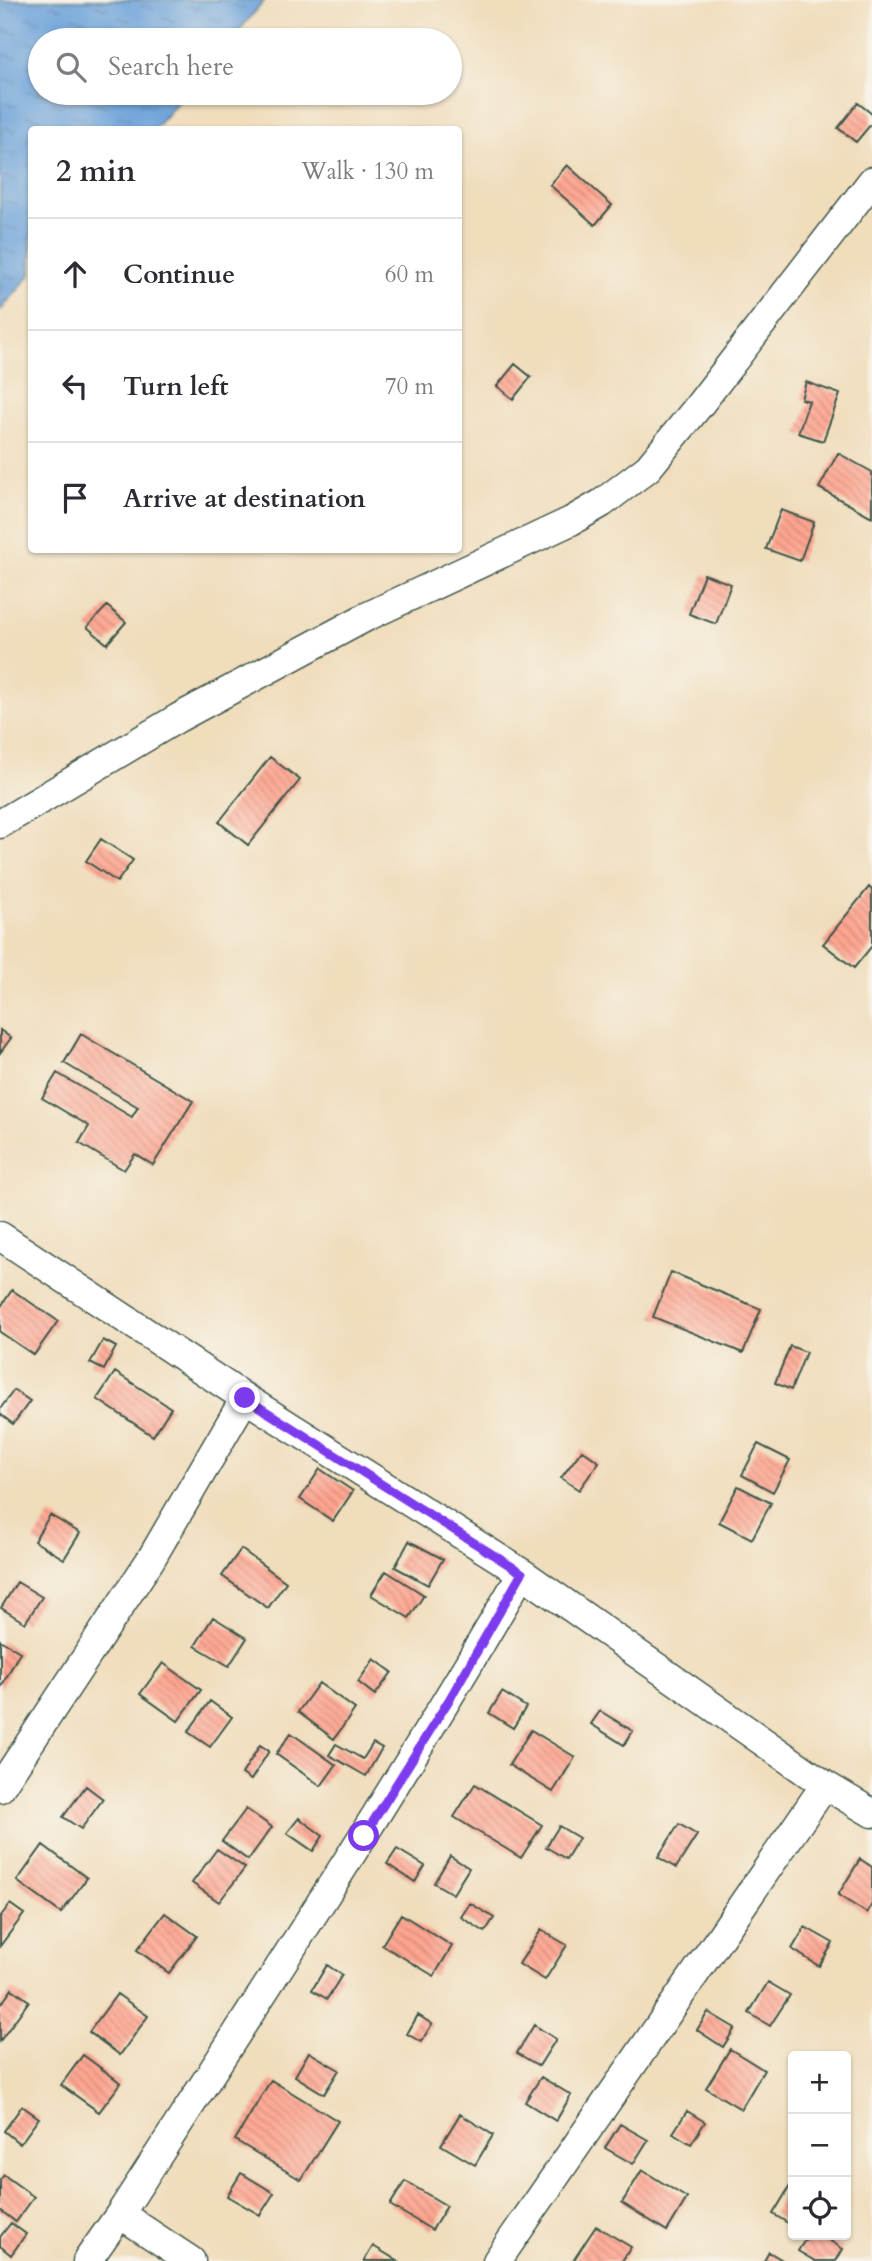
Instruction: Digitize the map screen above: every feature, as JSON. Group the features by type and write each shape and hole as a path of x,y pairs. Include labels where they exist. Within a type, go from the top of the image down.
{"street":[{"path":"0,824 178,718 366,617 571,521 602,503 648,468 872,181"},
{"path":"0,1236 245,1398 522,1573 825,1785 872,1813"},
{"path":"0,1788 151,1559 245,1398"},
{"path":"87,2261 364,1836 449,1700 522,1573"},
{"path":"497,2261 825,1785"},
{"path":"120,2214 191,2261"}],"water":[{"path":"0,0 265,0 241,28 28,28 28,105 175,105 157,126 28,126 28,278 0,311"}],"building":[{"path":"858,103 872,114 872,123 856,142 838,128"},
{"path":"567,165 612,205 595,225 550,185"},
{"path":"515,364 531,377 513,399 497,386"},
{"path":"806,382 840,394 823,441 798,433 809,401 801,399"},
{"path":"838,453 872,472 872,517 819,488"},
{"path":"781,510 814,522 800,561 766,549"},
{"path":"704,574 731,584 716,624 689,614"},
{"path":"107,606 126,622 107,644 87,627"},
{"path":"270,757 300,780 248,845 219,822"},
{"path":"101,839 133,860 117,882 86,861"},
{"path":"869,887 872,890 872,946 854,968 823,944"},
{"path":"0,1030 11,1038 0,1053"},
{"path":"81,1034 193,1101 153,1165 135,1154 124,1170 79,1143 89,1126 42,1098 57,1073 132,1117 138,1107 64,1063"},
{"path":"671,1272 761,1309 743,1353 653,1317"},
{"path":"12,1290 58,1321 34,1355 0,1332 0,1308"},
{"path":"103,1340 116,1347 104,1370 90,1363"},
{"path":"790,1346 806,1352 791,1390 775,1383"},
{"path":"115,1372 171,1408 153,1436 97,1399"},
{"path":"14,1390 30,1401 13,1424 0,1414 0,1409"},
{"path":"758,1444 790,1460 773,1492 742,1475"},
{"path":"582,1450 599,1462 579,1490 561,1478"},
{"path":"320,1469 353,1491 333,1521 300,1499"},
{"path":"738,1486 771,1503 752,1539 719,1522"},
{"path":"50,1515 80,1533 64,1559 34,1541"},
{"path":"409,1541 443,1559 428,1585 395,1567"},
{"path":"241,1549 286,1582 268,1608 222,1576"},
{"path":"386,1571 424,1595 409,1618 371,1595"},
{"path":"17,1582 42,1597 25,1623 1,1608"},
{"path":"213,1617 247,1638 229,1666 195,1646"},
{"path":"0,1640 20,1652 0,1689"},
{"path":"374,1659 392,1672 375,1695 358,1682"},
{"path":"163,1663 201,1690 178,1721 140,1694"},
{"path":"319,1683 355,1709 334,1739 298,1712"},
{"path":"502,1692 526,1707 513,1728 489,1713"},
{"path":"210,1701 232,1717 210,1747 188,1732"},
{"path":"600,1711 633,1731 624,1745 591,1724"},
{"path":"531,1730 575,1757 553,1792 509,1765"},
{"path":"291,1733 336,1765 321,1786 276,1754"},
{"path":"373,1743 382,1748 366,1776 329,1755 336,1744 363,1759"},
{"path":"260,1745 269,1751 251,1780 242,1774"},
{"path":"475,1784 542,1825 521,1858 454,1817"},
{"path":"86,1786 103,1799 81,1829 63,1817"},
{"path":"246,1809 272,1827 248,1860 222,1841"},
{"path":"299,1818 323,1836 313,1851 287,1833"},
{"path":"679,1824 697,1835 676,1868 658,1857"},
{"path":"559,1826 579,1838 566,1859 546,1847"},
{"path":"43,1845 87,1878 61,1913 17,1881"},
{"path":"217,1849 245,1868 219,1902 192,1883"},
{"path":"397,1849 425,1866 415,1882 387,1864"},
{"path":"450,1856 469,1868 453,1894 434,1883"},
{"path":"860,1859 872,1867 872,1904 867,1913 838,1895"},
{"path":"470,1903 494,1918 485,1932 461,1917"},
{"path":"10,1904 24,1914 0,1946 0,1917"},
{"path":"165,1913 197,1936 169,1973 137,1950"},
{"path":"401,1914 452,1946 434,1976 382,1945"},
{"path":"805,1927 833,1943 819,1966 792,1949"},
{"path":"541,1930 567,1945 545,1980 519,1964"},
{"path":"327,1965 342,1975 327,1999 312,1990"},
{"path":"768,1982 790,1995 770,2026 749,2013"},
{"path":"12,1989 29,2001 0,2041 0,2006"},
{"path":"117,1994 148,2016 120,2055 89,2032"},
{"path":"708,2012 735,2028 723,2047 697,2030"},
{"path":"418,2015 432,2024 421,2042 407,2034"},
{"path":"534,2025 556,2039 539,2066 517,2053"},
{"path":"730,2049 764,2070 741,2109 706,2088"},
{"path":"309,2052 339,2070 324,2094 295,2076"},
{"path":"83,2055 121,2083 99,2112 61,2085"},
{"path":"541,2077 571,2095 556,2121 525,2102"},
{"path":"271,2080 338,2121 301,2180 235,2140"},
{"path":"22,2106 39,2118 20,2144 4,2131"},
{"path":"687,2111 705,2122 691,2144 673,2133"},
{"path":"460,2114 493,2135 475,2165 441,2145"},
{"path":"620,2124 648,2140 633,2164 605,2148"},
{"path":"642,2170 687,2198 667,2231 622,2203"},
{"path":"241,2173 274,2193 260,2215 227,2196"},
{"path":"4,2175 34,2197 16,2222 0,2210 0,2180"},
{"path":"405,2181 447,2206 432,2230 390,2205"},
{"path":"788,2189 788,2223 773,2214"},
{"path":"11,2223 26,2234 11,2255 0,2246 0,2237"},
{"path":"596,2226 631,2247 622,2261 573,2261"},
{"path":"805,2240 829,2240 843,2249 836,2261 815,2261 798,2251"},
{"path":"373,2246 398,2261 364,2261"},
{"path":"769,2252 784,2261 764,2261"}],"route":[{"path":"245,1398 522,1573 449,1700 364,1836"}]}
